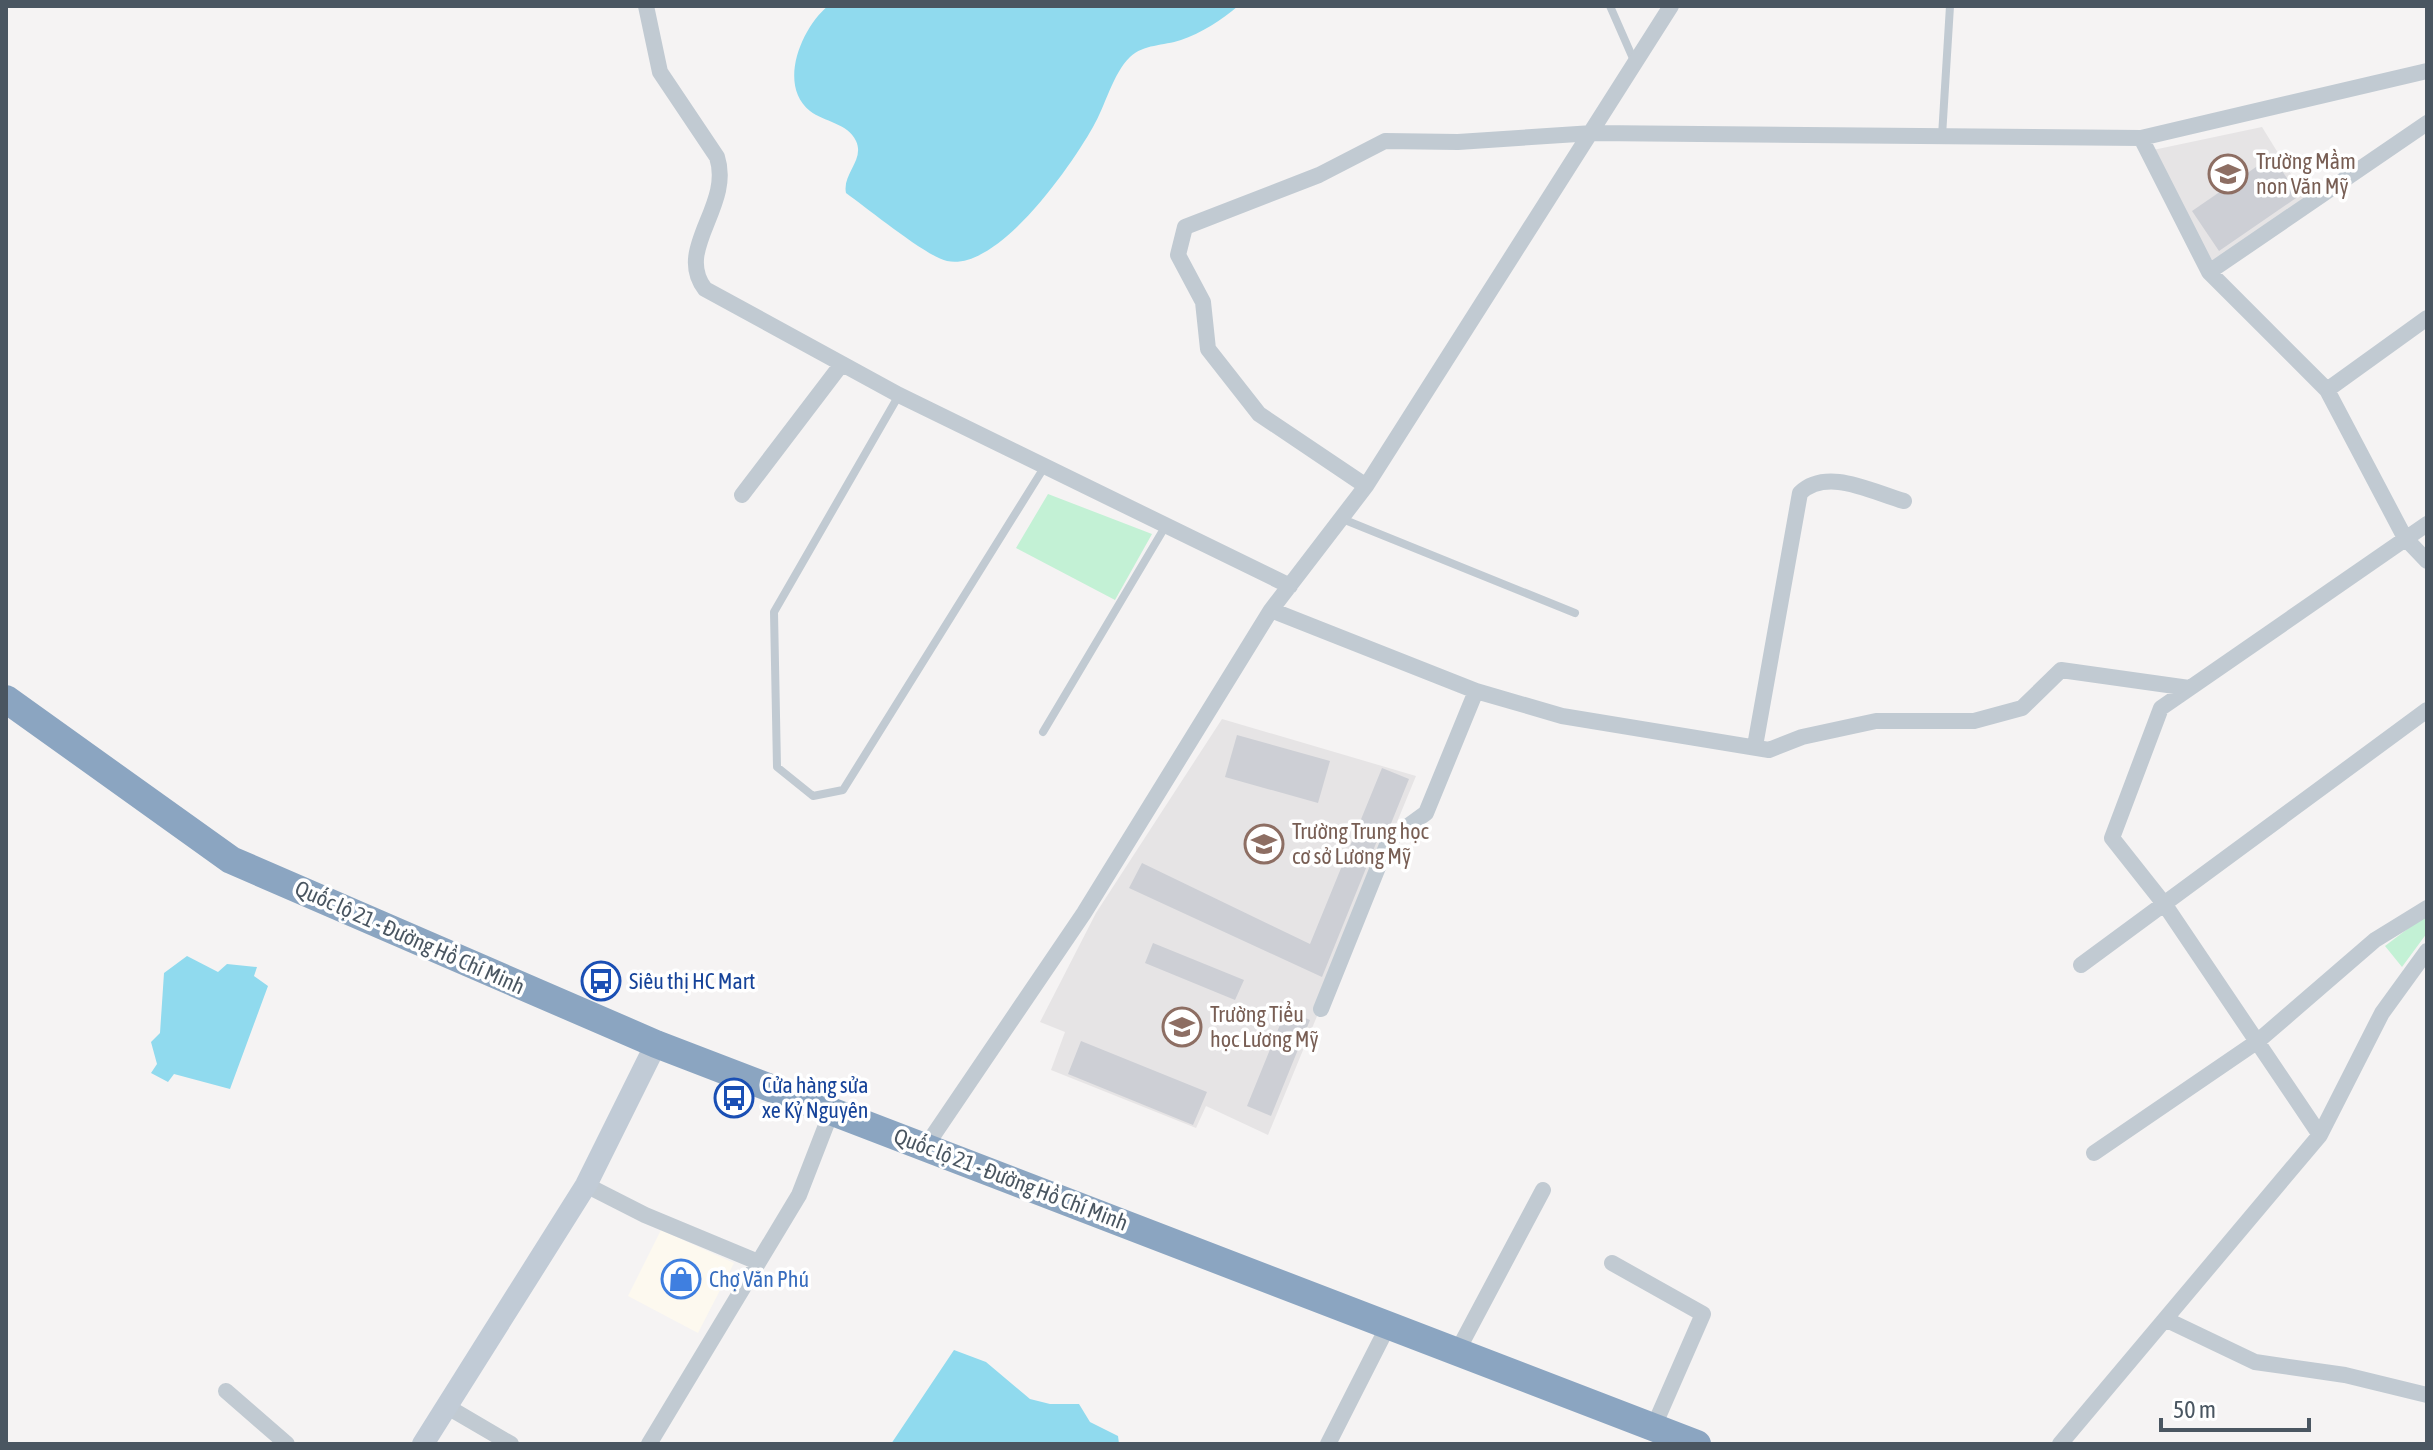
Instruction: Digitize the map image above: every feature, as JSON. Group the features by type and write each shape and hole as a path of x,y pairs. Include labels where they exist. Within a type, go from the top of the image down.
{"highway":[{"name":"Quốc lộ 21 - Đường Hồ Chí Minh","path":"6,699 231,860 656,1044 1697,1444"}],"street":[{"path":"646,6 660,72 717,157 721,170 721,186 695,257 697,278 705,289 899,395 1046,464 1165,527 1290,586"},
{"path":"926,1146 1084,913 1271,610 1366,486 1671,6"},
{"path":"1366,486 1259,414 1208,349 1203,302 1178,255 1185,227 1319,175 1385,141 1458,142 1593,133 2141,138 2427,71"},
{"path":"2209,272 2427,123"},
{"path":"2141,138 2209,272 2327,390 2405,538 2427,561"},
{"path":"2327,390 2427,318"},
{"path":"742,495 841,365"},
{"path":"1755,746 1800,493 1809,485 1828,479 1904,501"},
{"path":"2320,1135 2165,905 2112,838 2161,708 2427,524"},
{"path":"1271,610 1476,691 1562,716 1769,750 1802,737 1876,721 1974,721 2022,708 2061,670 2189,688"},
{"path":"1321,1009 1384,851 1393,834 1426,813 1476,691"},
{"path":"2081,965 2427,710"},
{"path":"2094,1153 2258,1041 2375,940 2427,908"},
{"path":"2060,1444 2320,1135 2382,1013 2426,955"},
{"path":"423,1444 586,1185 656,1044"},
{"path":"649,1444 799,1195 832,1110"},
{"path":"586,1185 645,1215 758,1262"},
{"path":"1458,1350 1543,1190"},
{"path":"1612,1263 1703,1314 1654,1426"},
{"path":"2167,1320 2255,1362 2345,1375 2427,1395"},
{"path":"1328,1444 1389,1324"},
{"path":"226,1391 287,1444"},
{"path":"446,1406 511,1444"}],"lane":[{"path":"1610,6 1636,64"},
{"path":"1942,136 1950,6"},
{"path":"899,395 774,612 777,767 813,796 843,790 1046,464"},
{"path":"1339,518 1575,613"},
{"path":"1043,732 1165,527"}],"shaded area":[{"name":"Trường Mầm non Văn Mỹ","path":"2262,127 2305,197 2212,266 2153,150"},
{"path":"1222,719 1416,776 1268,1135 1206,1106 1196,1128 1051,1070 1065,1032 1040,1022 1096,913"},
{"name":"Chợ Văn Phú","path":"661,1230 734,1263 698,1333 628,1296"}],"green space":[{"path":"1048,494 1152,534 1115,600 1016,548"},
{"path":"2427,914 2427,933 2402,967 2385,946"}],"water":[{"path":"828,6 1238,6 1196,34 1148,47 1130,57 1119,72 1083,144 1031,213 988,250 967,260 947,261 912,242 846,193 847,180 858,154 856,141 847,130 816,115 800,100 795,87 797,57 810,28"},
{"path":"187,956 218,972 227,964 257,967 254,976 268,986 230,1089 174,1074 168,1082 151,1073 157,1064 151,1042 160,1033 164,973"},
{"path":"954,1350 986,1362 1030,1399 1050,1404 1079,1404 1090,1422 1118,1436 1119,1444 891,1444"}],"building":[{"path":"2272,156 2299,196 2219,251 2192,211"},
{"path":"1237,735 1330,761 1318,803 1225,777"},
{"path":"1382,768 1409,779 1390,826 1379,836 1322,977 1129,888 1142,863 1310,944"},
{"path":"1153,943 1244,980 1235,1000 1145,963"},
{"path":"1286,1010 1310,1020 1271,1116 1247,1106"},
{"path":"1081,1041 1207,1092 1193,1125 1068,1074"}],"place":[{"name":"Trường Mầm non Văn Mỹ","path":"2228,174"},
{"name":"Trường Trung học cơ sở Lương Mỹ","path":"1264,844"},
{"name":"Siêu thị HC Mart","path":"601,981"},
{"name":"Trường Tiểu học Lương Mỹ","path":"1182,1027"},
{"name":"Cửa hàng sửa xe Kỷ Nguyên","path":"734,1098"},
{"name":"Chợ Văn Phú","path":"681,1279"}]}
